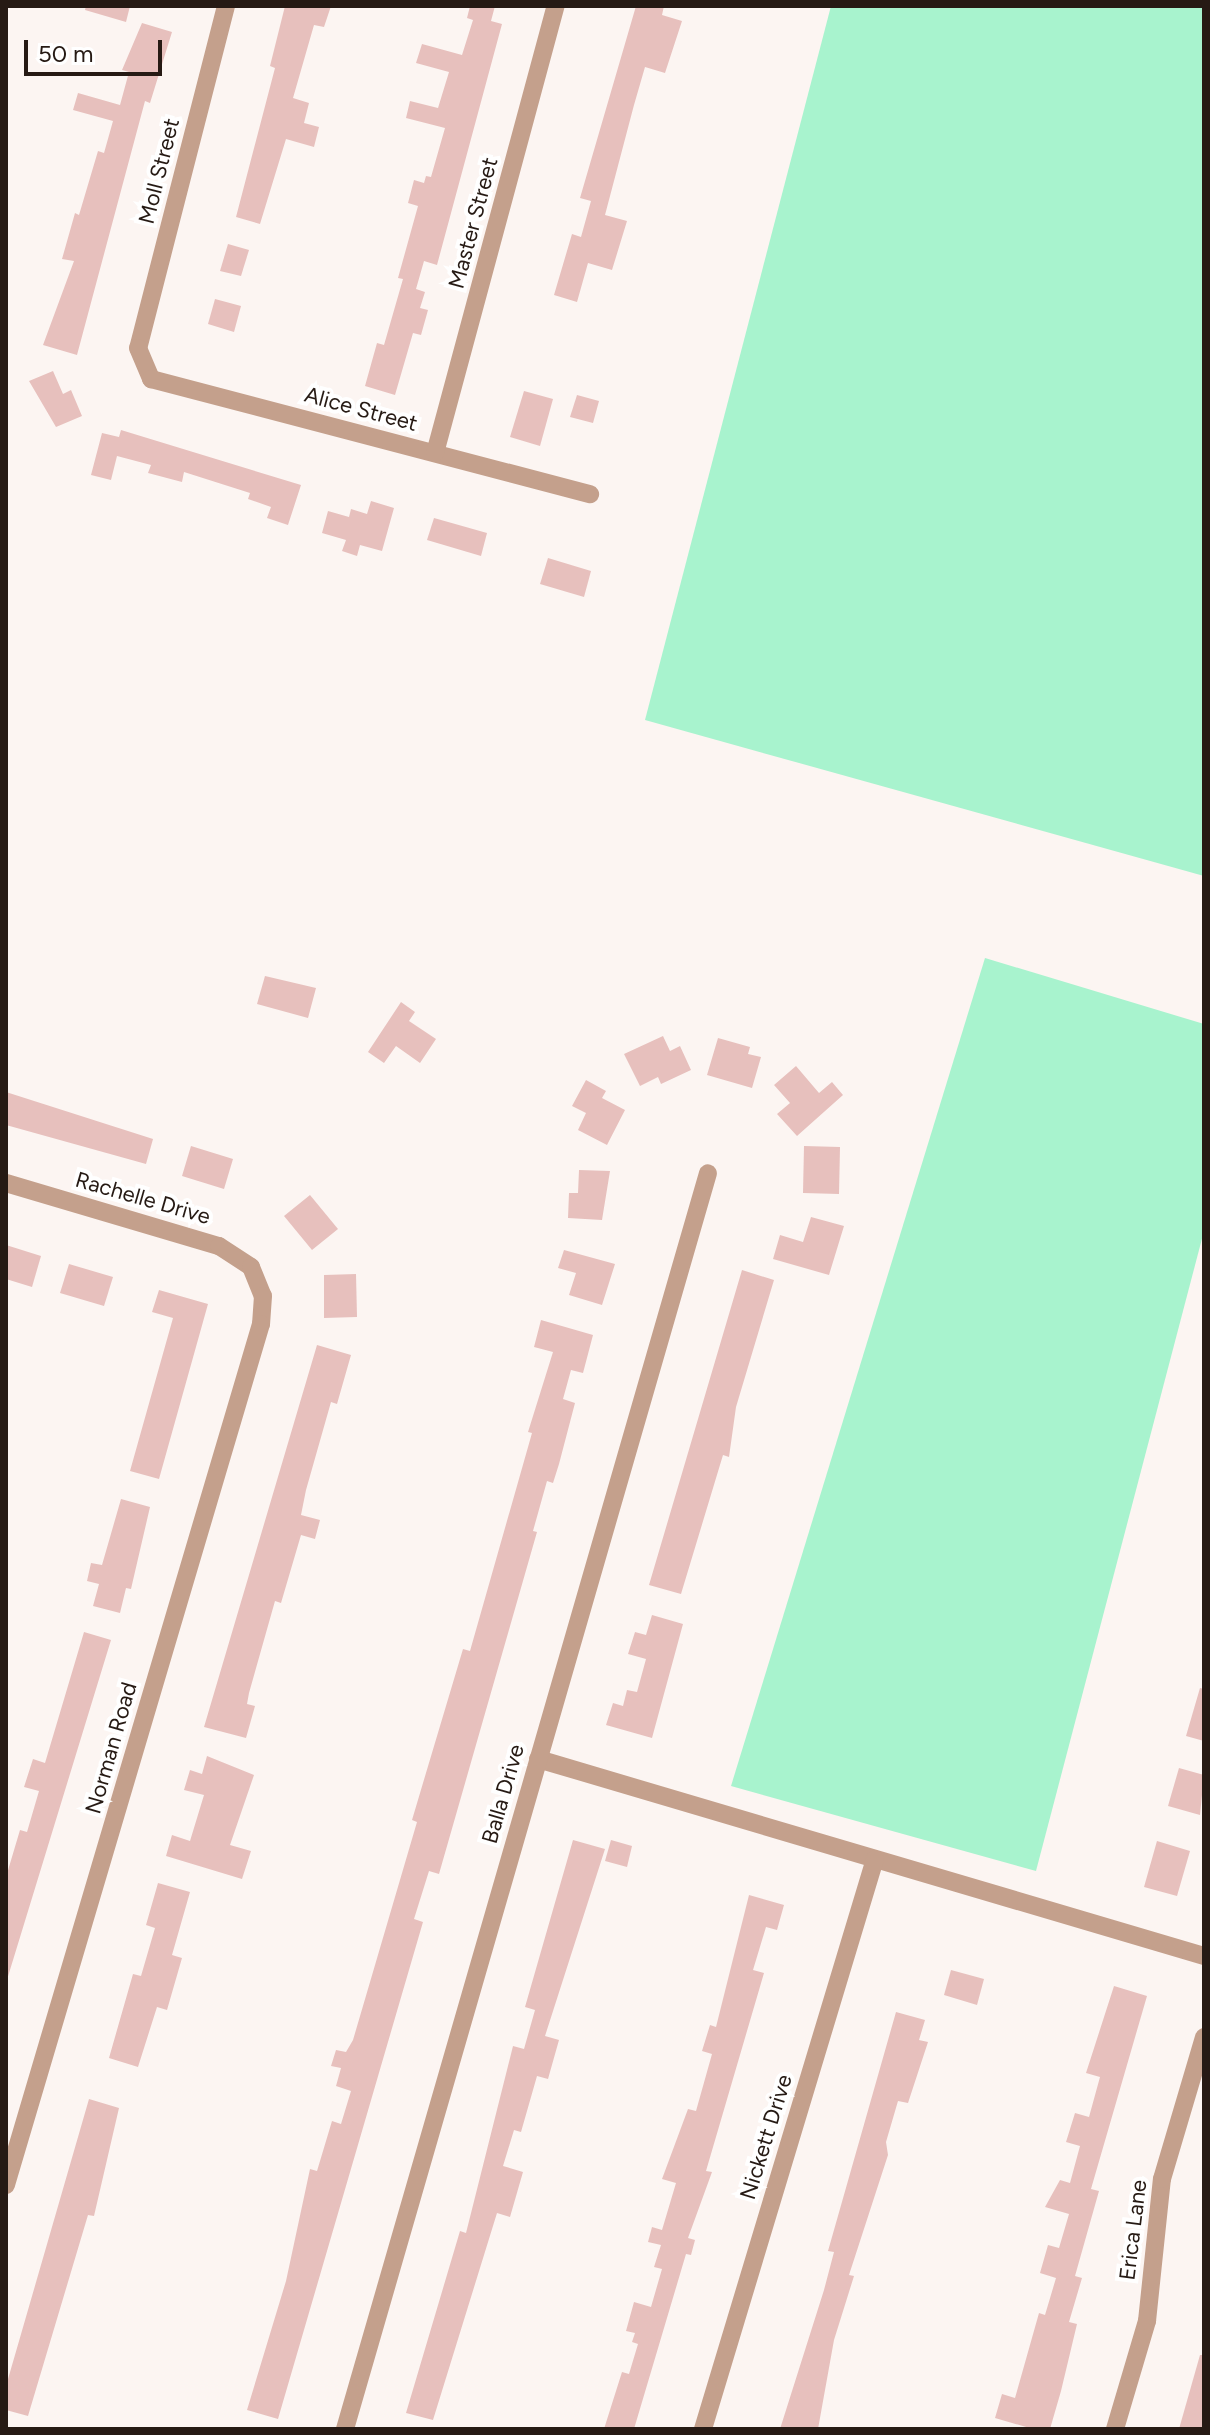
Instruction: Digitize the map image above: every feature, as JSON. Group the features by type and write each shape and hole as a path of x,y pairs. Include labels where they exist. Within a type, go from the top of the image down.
{"street":[{"name":"Moll Street","path":"138,348 226,6"},
{"name":"Master Street","path":"435,453 556,6"},
{"name":"Alice Street","path":"138,348 151,379 590,494"},
{"name":"Balla Drive","path":"345,2429 708,1173"},
{"name":"Rachelle Drive","path":"6,1183 219,1246 251,1267 263,1296 261,1324"},
{"name":"Norman Road","path":"6,2185 261,1324"},
{"path":"538,1759 1204,1956"},
{"name":"Nickett Drive","path":"703,2429 875,1859"},
{"name":"Erica Lane","path":"1115,2429 1147,2321 1162,2179 1204,2037"}],"green space":[{"path":"831,6 1204,6 1204,876 645,720"},
{"path":"985,958 1204,1024 1204,1231 1036,1871 731,1786"}],"building":[{"path":"86,6 130,6 126,22 85,10"},
{"path":"285,6 331,6 324,27 314,25 293,98 309,103 304,123 319,127 314,147 286,139 260,224 236,217 275,68 270,66"},
{"path":"470,6 495,6 491,21 502,24 437,265 424,261 416,289 425,292 420,308 428,310 421,335 413,333 395,395 365,386 377,343 384,345 403,279 398,278 418,206 408,203 414,180 424,183 426,176 431,177 445,128 406,118 410,101 438,108 449,72 416,63 422,44 462,55 473,20 467,18"},
{"path":"636,6 664,6 662,15 682,21 665,73 645,67 634,105 605,215 627,221 612,270 588,263 577,302 554,295 572,234 581,237 591,201 580,198"},
{"path":"142,23 172,32 150,103 145,101 77,355 43,345 74,261 62,259 75,213 79,215 98,151 104,153 113,121 73,110 78,93 120,105 129,72 122,70"},
{"path":"228,244 249,250 241,276 220,271"},
{"path":"215,299 241,306 234,332 208,324"},
{"path":"53,371 63,394 71,390 82,416 56,427 29,381"},
{"path":"524,391 553,399 540,446 510,437"},
{"path":"577,395 599,401 593,423 570,417"},
{"path":"121,430 301,485 288,525 267,518 271,507 248,499 250,493 184,472 182,482 148,473 151,465 117,456 111,480 91,475 102,433 119,437"},
{"path":"371,501 394,508 382,551 360,545 357,556 342,551 346,540 322,533 328,511 349,517 351,509 367,514"},
{"path":"434,518 487,533 481,556 427,540"},
{"path":"548,558 591,571 584,597 540,584"},
{"path":"265,976 316,988 308,1018 257,1004"},
{"path":"401,1002 415,1012 409,1021 436,1039 420,1063 396,1046 384,1063 368,1052"},
{"path":"663,1036 670,1051 680,1046 691,1070 661,1084 658,1077 640,1086 624,1054"},
{"path":"718,1038 750,1047 748,1054 761,1057 752,1088 707,1075"},
{"path":"796,1066 819,1093 832,1082 843,1095 797,1136 777,1114 790,1103 774,1085"},
{"path":"586,1080 606,1091 602,1098 625,1110 607,1145 578,1130 586,1113 572,1106"},
{"path":"6,1092 153,1139 146,1164 6,1125"},
{"path":"191,1146 233,1159 224,1189 182,1176"},
{"path":"804,1146 840,1147 839,1194 803,1193"},
{"path":"579,1170 610,1171 602,1220 568,1218 569,1193 578,1193"},
{"path":"310,1195 338,1229 312,1250 284,1216"},
{"path":"811,1217 844,1226 829,1275 773,1259 780,1235 803,1242"},
{"path":"6,1245 41,1256 32,1287 6,1279"},
{"path":"564,1250 615,1264 602,1305 569,1295 576,1273 558,1268"},
{"path":"69,1264 113,1277 104,1306 60,1293"},
{"path":"742,1270 774,1280 736,1407 729,1457 723,1455 681,1594 649,1585"},
{"path":"356,1274 357,1317 324,1318 324,1275"},
{"path":"159,1290 208,1304 159,1479 130,1471 173,1318 152,1312"},
{"path":"541,1320 593,1335 583,1373 571,1370 563,1399 575,1403 559,1464 553,1483 547,1481 533,1531 537,1532 439,1874 429,1871 414,1919 423,1922 278,2419 247,2410 286,2281 310,2169 317,2171 332,2121 341,2124 351,2091 336,2086 341,2068 331,2066 336,2050 346,2052 353,2040 417,1822 412,1820 463,1649 470,1651 532,1433 528,1432 553,1352 534,1347"},
{"path":"317,1345 351,1355 337,1404 331,1402 301,1515 320,1520 315,1539 301,1535 281,1603 275,1601 249,1693 247,1704 255,1706 246,1738 204,1727"},
{"path":"121,1499 150,1507 131,1589 126,1588 120,1613 93,1606 99,1584 87,1581 91,1563 102,1565"},
{"path":"652,1615 683,1624 652,1738 606,1725 613,1703 623,1706 627,1690 637,1692 646,1659 628,1654 635,1632 646,1635"},
{"path":"84,1632 111,1640 6,1983 6,1877 20,1830 27,1832 39,1791 24,1787 33,1759 45,1763"},
{"path":"1200,1688 1204,1689 1204,1741 1186,1736"},
{"path":"207,1756 254,1775 230,1845 251,1851 242,1879 166,1856 172,1835 190,1841 204,1795 184,1790 190,1770 202,1774"},
{"path":"1179,1768 1204,1775 1200,1815 1168,1806"},
{"path":"573,1840 605,1849 545,2036 559,2040 548,2079 537,2076 521,2132 514,2130 503,2166 523,2172 510,2217 497,2213 433,2420 406,2413 460,2231 466,2233 513,2046 524,2049 535,2010 525,2007"},
{"path":"611,1840 632,1846 627,1867 605,1861"},
{"path":"1157,1841 1190,1851 1177,1896 1144,1887"},
{"path":"158,1883 190,1892 172,1955 182,1958 167,2010 157,2007 138,2067 109,2058 133,1974 141,1976 155,1928 146,1925"},
{"path":"749,1895 784,1905 777,1930 766,1927 753,1970 764,1973 706,2171 712,2172 688,2238 695,2240 691,2255 686,2254 634,2429 604,2429 622,2372 629,2374 638,2344 632,2342 635,2333 626,2331 634,2302 651,2307 662,2269 654,2267 661,2245 648,2242 652,2227 662,2230 676,2183 662,2179 688,2109 696,2111 712,2054 702,2051 710,2025 716,2027"},
{"path":"951,1970 984,1979 977,2005 944,1995"},
{"path":"1114,1986 1147,1996 1091,2189 1099,2191 1075,2276 1082,2278 1069,2322 1077,2324 1061,2391 1050,2429 1033,2429 995,2418 1002,2394 1015,2398 1039,2313 1045,2315 1056,2278 1040,2273 1048,2245 1059,2248 1069,2214 1045,2207 1060,2180 1070,2183 1080,2146 1066,2142 1075,2113 1089,2117 1100,2077 1086,2073"},
{"path":"896,2012 925,2020 919,2040 928,2042 908,2103 898,2101 886,2142 888,2155 849,2275 854,2276 834,2340 818,2429 780,2429 824,2290 834,2252 828,2251"},
{"path":"89,2099 119,2108 94,2216 88,2215 28,2416 6,2410 6,2386"},
{"path":"1200,2355 1204,2355 1204,2429 1179,2429"}]}
